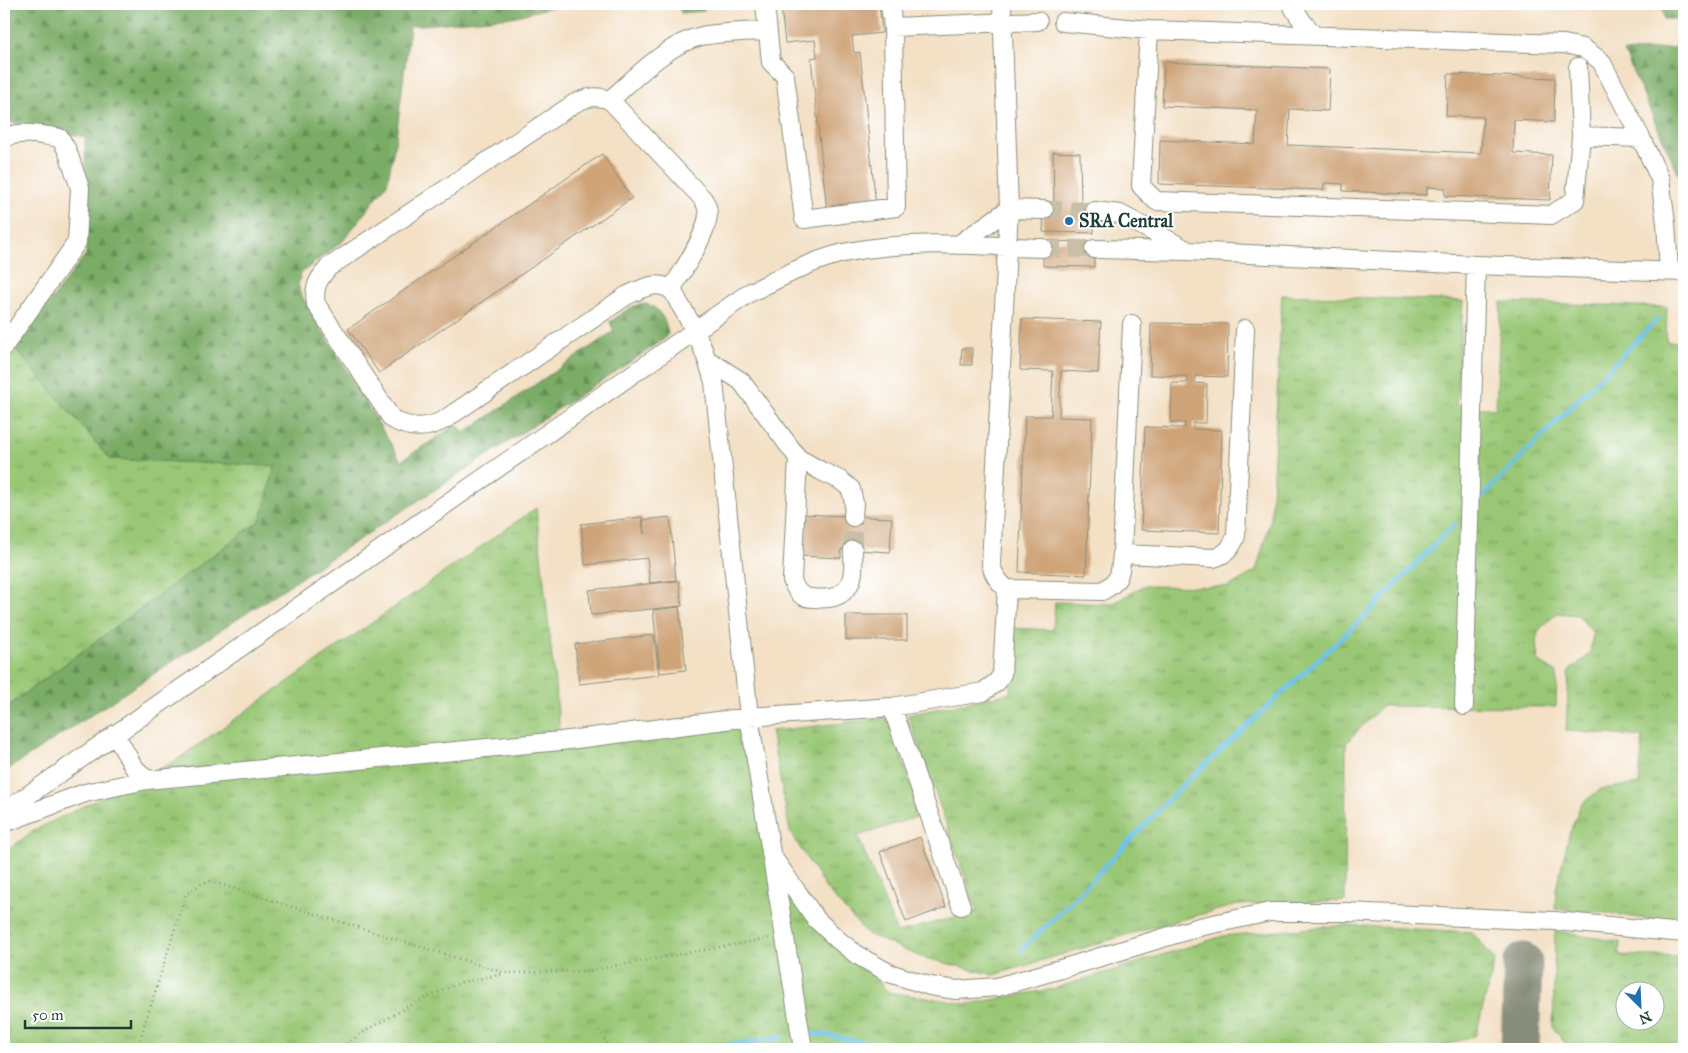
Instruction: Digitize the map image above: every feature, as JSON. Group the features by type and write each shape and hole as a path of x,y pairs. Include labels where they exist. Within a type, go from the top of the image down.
{"lane":[{"path":"766,4 771,62 785,76 804,219 896,207 893,27 890,4"},
{"path":"1002,4 1009,209 991,564 993,572 1000,583 1007,588 1102,591 1112,585 1119,576 1122,554 1132,324"},
{"path":"1291,4 1302,22 1314,35"},
{"path":"893,27 1038,21"},
{"path":"1063,22 1149,30 1564,44 1583,48 1602,61 1660,179 1666,223 1677,272 1476,265 1187,251 1094,249"},
{"path":"610,100 660,57 682,44 701,36 768,30"},
{"path":"1149,30 1141,186 1156,201 1551,215 1575,200 1581,136 1578,67"},
{"path":"671,290 692,256 706,224 707,206 703,199 610,100 595,96 575,104 329,267 316,283 314,295 316,304 392,420 402,425 424,427 435,425 444,420 626,296 649,286 661,286 671,290 696,330 708,360 714,382 749,717 802,1049"},
{"path":"4,138 10,135 42,134 60,138 68,150 80,188 77,242 4,346"},
{"path":"1581,136 1641,138"},
{"path":"958,246 1009,209 1044,210"},
{"path":"1095,211 1120,214 1187,251"},
{"path":"4,812 749,293 801,268 847,252 898,245 1043,248"},
{"path":"1464,706 1476,265"},
{"path":"1122,554 1214,558 1225,554 1231,547 1236,536 1245,329"},
{"path":"708,360 741,381 798,458 840,480 851,489 854,516"},
{"path":"798,458 792,580 794,587 806,598 834,598 843,593 850,585 852,578 853,550"},
{"path":"4,823 85,793 148,780 560,741 749,717 892,707 984,692 998,682 1002,674 1007,588"},
{"path":"892,707 962,906"},
{"path":"115,734 133,766 148,780"},
{"path":"772,857 816,919 837,940 857,955 889,973 930,986 956,990 997,987 1200,927 1270,912 1345,912 1555,921 1684,933"}],"path":[{"path":"137,1049 186,894 209,881 505,973"},
{"path":"338,1049 413,1004 462,982 505,973 586,971 784,936"},
{"path":"598,1030 610,1049"}],"green space":[{"path":"4,4 564,4 512,17 410,26 396,138 387,184 343,241 301,273 298,283 300,293 401,461 457,424 464,433 614,331 610,322 631,308 644,304 655,308 665,322 668,334 662,341 4,772 4,709 261,520 275,466 110,459 15,348 86,254 85,137 4,121"},
{"path":"679,4 703,4 704,11 681,13"},
{"path":"1662,4 1684,4 1684,19 1664,19"},
{"path":"1684,47 1684,187 1624,52"},
{"path":"1282,295 1463,301 1456,405 1496,409 1501,302 1667,307 1666,341 1684,342 1684,923 1601,912 1555,909 1556,890 1569,835 1581,804 1601,789 1639,784 1643,737 1566,731 1569,671 1590,654 1593,633 1578,615 1558,613 1538,633 1536,645 1539,662 1557,673 1556,707 1382,706 1346,743 1345,901 1237,905 1149,928 994,975 921,957 867,934 827,890 790,832 771,731 887,718 922,815 858,836 897,933 977,911 908,715 1010,693 1011,628 1053,630 1055,602 1112,604 1143,586 1228,587 1256,571 1271,518"},
{"path":"15,348 110,459 275,466 261,520 4,709 4,367"},
{"path":"536,508 561,741 749,717 772,857 888,992 968,1004 1053,989 1223,936 1345,925 1472,932 1495,960 1476,1035 1434,1049 1270,1049 1245,1047 1237,1049 4,1049 4,853 33,831 175,761"},
{"path":"1555,931 1620,942 1619,955 1684,957 1684,1049 1570,1049 1553,1028"}],"building":[{"path":"811,4 879,4 882,33 852,36 854,53 860,52 876,206 827,212 811,58 817,57 815,40 785,43 781,8"},
{"path":"1164,62 1330,69 1328,111 1290,109 1288,145 1481,153 1483,117 1446,116 1448,74 1555,78 1554,122 1514,120 1513,153 1552,155 1550,200 1445,196 1445,188 1427,187 1427,195 1343,191 1343,184 1324,183 1324,190 1159,184 1160,140 1255,144 1257,110 1162,106"},
{"path":"1053,152 1080,153 1081,204 1095,204 1094,233 1043,232 1044,203 1054,203"},
{"path":"602,154 632,198 379,373 348,329"},
{"path":"1043,241 1094,242 1094,267 1043,266"},
{"path":"1022,319 1101,322 1098,373 1061,371 1059,417 1092,418 1086,575 1019,572 1025,416 1051,416 1053,371 1020,370"},
{"path":"1151,323 1228,324 1227,377 1195,376 1195,383 1207,384 1206,423 1193,423 1193,429 1222,430 1219,533 1141,530 1145,427 1185,428 1185,423 1171,423 1172,383 1187,383 1187,376 1150,375"},
{"path":"962,348 972,348 972,365 961,365"},
{"path":"802,514 892,518 890,552 841,549 841,558 800,556"},
{"path":"642,517 644,534 643,520 670,517 676,580 650,583 647,558 585,565 581,524"},
{"path":"679,581 682,606 591,615 589,590"},
{"path":"679,607 686,670 660,673 653,610"},
{"path":"846,615 907,615 907,640 846,640"},
{"path":"654,635 659,675 579,684 575,644"},
{"path":"920,837 946,907 906,922 880,852"}],"waterway":[{"path":"1482,497 1657,320"},
{"path":"1021,950 1072,901 1177,791 1365,616 1455,524"},
{"path":"812,1035 823,1034 893,1049"},
{"path":"701,1049 781,1037"},
{"path":"1001,1049 1007,1047 1036,1049"}],"taxiway":[{"path":"1520,1049 1523,962"}],"tunnel":[{"path":"1044,210 1095,211"},
{"path":"1043,248 1094,249"},
{"path":"853,517 853,550"}],"place":[{"name":"SRA Central","path":"1069,221"}]}
